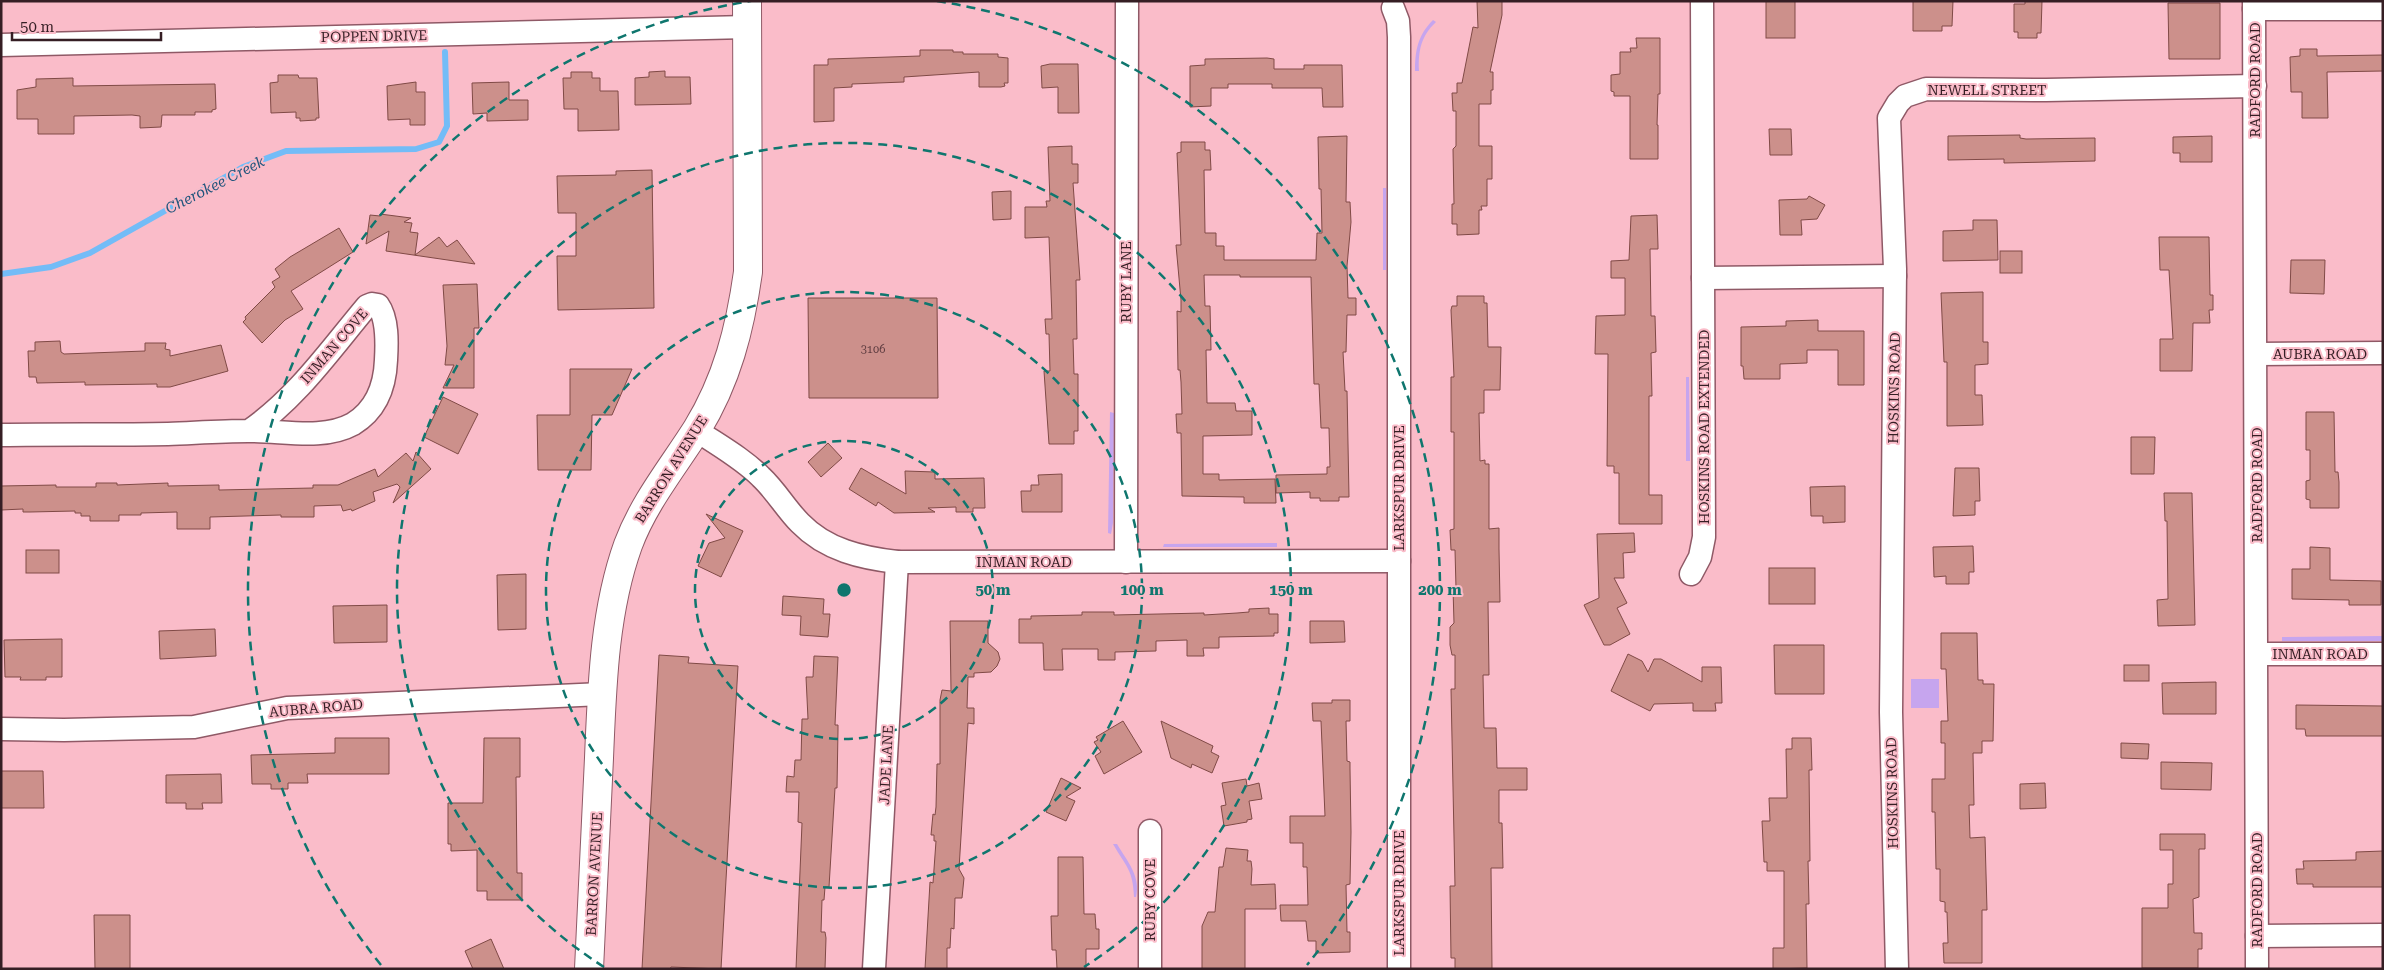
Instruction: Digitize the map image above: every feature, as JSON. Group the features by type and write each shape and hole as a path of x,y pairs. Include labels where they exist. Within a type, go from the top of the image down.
{"main road":[{"name":"BARRON AVENUE","path":"589,969 602,694 611,618 628,546 640,516 696,430 714,397 732,356 742,313 747,280 747,14"}],"street":[{"name":"RUBY LANE","path":"1126,562 1127,1"},
{"path":"1702,1 1703,278 1895,276"},
{"name":"LARKSPUR DRIVE","path":"1392,4 1398,21 1399,37 1400,561 1398,969"},
{"path":"2254,5 2383,9"},
{"name":"RADFORD ROAD","path":"2254,5 2258,654 2257,969"},
{"name":"POPPEN DRIVE","path":"1,45 747,14"},
{"name":"NEWELL STREET","path":"1895,276 1889,118 1898,104 1914,91 1926,89 2046,90 2255,86"},
{"name":"HOSKINS ROAD","path":"1895,276 1891,722 1897,969"},
{"name":"HOSKINS ROAD EXTENDED","path":"1691,574 1700,557 1704,537 1703,278"},
{"name":"INMAN COVE","path":"1,435 163,434 249,431 324,432 344,427 363,416 380,395 386,369 384,320 378,305 372,304 367,306 327,357 263,421 249,431"},
{"name":"AUBRA ROAD","path":"2257,354 2383,353"},
{"name":"INMAN ROAD","path":"696,430 743,462 761,477 801,524 818,538 845,552 897,562 1400,561"},
{"name":"JADE LANE","path":"874,969 897,562"},
{"name":"INMAN ROAD","path":"2258,654 2383,654"},
{"name":"AUBRA ROAD","path":"1,729 64,730 194,727 287,708 602,694"},
{"name":"RUBY COVE","path":"1150,831 1150,969"},
{"path":"2257,936 2383,935"}],"shaded area":[{"path":"1433,20 1436,22 1427,33 1422,44 1419,57 1419,71 1415,71 1418,43 1424,31"},
{"path":"1383,188 1386,188 1386,270 1383,270"},
{"path":"1686,377 1689,377 1690,461 1686,461"},
{"path":"1110,412 1114,413 1113,523 1111,534 1108,533"},
{"path":"1277,543 1277,547 1163,547 1164,544"},
{"path":"2382,636 2382,641 2282,641 2282,637"},
{"path":"1911,679 1939,679 1939,708 1911,708"},
{"path":"1113,844 1117,844 1135,875 1137,882 1136,897 1134,897 1130,874"}],"building":[{"path":"1477,1 1502,1 1502,15 1490,72 1493,72 1491,104 1479,104 1479,146 1492,146 1492,179 1487,179 1487,206 1481,206 1482,210 1479,210 1479,234 1457,235 1457,224 1452,224 1452,204 1454,204 1453,149 1456,146 1456,111 1453,111 1452,93 1457,93 1457,83 1462,83 1473,27 1478,28"},
{"path":"1766,1 1795,1 1795,38 1766,38"},
{"path":"1913,1 1953,1 1952,26 1942,26 1942,31 1913,31"},
{"path":"2025,1 2042,1 2041,33 2037,33 2037,38 2018,38 2018,32 2014,32 2014,4 2025,4"},
{"path":"2168,3 2220,3 2220,59 2169,59"},
{"path":"1636,38 1660,38 1660,94 1658,94 1657,125 1658,159 1630,159 1630,96 1614,96 1614,92 1611,91 1611,75 1620,74 1620,52 1631,52 1630,48 1637,48"},
{"path":"2300,49 2317,49 2317,56 2383,55 2383,71 2327,72 2328,118 2302,118 2302,92 2291,92 2290,57 2300,56"},
{"path":"920,50 953,50 953,52 963,52 963,54 998,54 998,57 1008,58 1008,83 1004,83 1005,86 1001,87 979,87 979,72 904,77 904,82 852,84 852,87 834,88 834,121 814,122 814,65 828,65 828,59 920,56"},
{"path":"1205,59 1274,59 1274,69 1304,69 1304,65 1342,65 1343,107 1323,107 1322,88 1272,88 1272,84 1228,84 1228,88 1211,88 1211,106 1190,107 1190,66 1205,65"},
{"path":"1050,64 1078,64 1079,113 1058,113 1058,87 1042,88 1041,66"},
{"path":"665,71 665,77 690,77 691,104 635,105 635,78 649,77 649,72"},
{"path":"571,72 592,72 592,78 600,78 600,91 618,91 619,130 578,131 578,109 564,109 563,78 571,78"},
{"path":"278,75 298,75 299,78 317,78 319,118 316,118 316,120 300,121 300,118 296,118 296,112 271,113 270,83 278,82"},
{"path":"73,78 73,86 215,84 216,109 212,110 212,112 195,112 195,115 162,115 161,127 140,128 140,116 74,116 74,134 38,134 38,119 17,119 17,90 36,87 36,79"},
{"path":"416,82 416,92 425,92 425,125 410,125 410,119 388,120 387,86"},
{"path":"509,82 509,100 528,100 528,120 487,121 487,113 473,114 472,83"},
{"path":"1769,129 1791,129 1792,155 1770,155"},
{"path":"2020,135 2020,138 2026,139 2095,138 2095,161 2004,163 2004,159 1948,160 1948,136"},
{"path":"1347,136 1346,202 1350,202 1351,222 1347,266 1348,298 1356,298 1356,315 1347,315 1346,352 1343,352 1345,391 1347,391 1349,497 1339,497 1339,501 1320,501 1320,498 1310,498 1310,492 1276,493 1276,475 1327,474 1327,467 1330,467 1329,428 1321,428 1319,384 1314,384 1311,277 1240,277 1240,275 1204,275 1205,306 1210,306 1211,350 1206,350 1207,403 1235,403 1236,411 1252,411 1252,435 1203,436 1203,474 1219,474 1219,480 1275,479 1276,503 1244,503 1244,497 1182,496 1181,433 1177,433 1176,414 1182,414 1180,370 1178,370 1177,311 1181,312 1181,300 1176,245 1181,245 1177,153 1181,152 1181,142 1205,142 1205,150 1210,150 1211,170 1204,170 1205,233 1216,233 1216,246 1224,246 1224,260 1316,260 1317,233 1322,233 1318,137"},
{"path":"2212,136 2212,162 2180,162 2180,153 2173,153 2173,137"},
{"path":"1072,146 1072,164 1078,164 1078,183 1073,183 1080,280 1076,280 1077,339 1073,339 1074,374 1078,374 1078,431 1074,431 1074,444 1049,444 1044,371 1050,371 1049,334 1046,334 1045,319 1052,319 1049,237 1025,238 1025,207 1047,207 1046,201 1050,201 1048,147"},
{"path":"652,170 654,308 558,310 557,256 576,256 576,213 558,213 557,176 616,175 616,171"},
{"path":"1011,191 1011,219 993,220 992,192"},
{"path":"1809,196 1825,205 1817,219 1801,220 1802,235 1780,235 1779,200 1807,199"},
{"path":"380,214 411,218 404,222 412,223 410,232 418,233 415,255 439,237 447,247 457,240 475,264 386,251 389,231 366,244 370,215 380,216"},
{"path":"1657,215 1658,249 1650,249 1651,316 1655,316 1656,352 1651,353 1652,396 1649,396 1649,495 1662,495 1662,524 1619,524 1619,473 1614,473 1614,466 1607,466 1608,354 1595,354 1596,316 1625,315 1625,278 1611,278 1611,261 1629,260 1631,216"},
{"path":"1973,220 1997,220 1998,260 1943,261 1943,231 1973,230"},
{"path":"339,228 353,252 291,291 303,309 285,320 262,343 243,322 246,319 245,317 275,287 272,282 280,277 275,269 290,257"},
{"path":"2159,237 2209,237 2210,295 2213,295 2213,310 2209,310 2210,323 2193,323 2192,371 2160,371 2160,339 2173,339 2169,270 2160,270"},
{"path":"2000,251 2022,251 2022,273 2000,273"},
{"path":"2291,260 2325,260 2324,294 2290,293"},
{"path":"477,284 479,328 474,328 474,388 443,388 454,365 445,365 447,346 443,285"},
{"path":"1983,292 1983,342 1988,342 1988,364 1975,365 1975,395 1982,395 1983,425 1947,426 1947,362 1944,362 1941,293"},
{"path":"1457,296 1484,296 1484,303 1487,303 1488,347 1501,347 1500,390 1484,390 1484,413 1479,413 1480,461 1485,460 1485,464 1489,464 1489,529 1499,528 1500,602 1488,602 1489,675 1483,675 1484,728 1496,728 1497,768 1527,768 1527,790 1499,790 1499,823 1502,823 1503,868 1491,868 1492,969 1455,969 1455,958 1451,958 1450,886 1455,886 1451,689 1455,689 1455,655 1452,655 1450,645 1450,627 1454,623 1453,588 1456,588 1455,550 1451,550 1450,530 1454,529 1454,432 1451,432 1451,377 1454,377 1451,310 1452,306 1457,306"},
{"path":"808,298 937,298 938,398 809,398"},
{"path":"1818,320 1818,331 1864,331 1864,385 1838,385 1838,350 1807,350 1807,363 1780,364 1780,379 1744,379 1743,366 1741,366 1741,327 1786,326 1786,321"},
{"path":"60,341 61,352 64,354 145,351 145,343 166,343 165,349 170,350 170,356 221,345 228,371 170,387 157,387 157,384 85,385 85,382 37,383 36,377 29,377 28,351 35,351 35,342"},
{"path":"570,369 632,369 612,415 592,415 591,470 538,470 537,415 570,415"},
{"path":"443,397 478,414 458,454 424,437"},
{"path":"2306,412 2334,412 2335,472 2338,472 2339,508 2310,508 2310,500 2306,499 2306,481 2310,480 2310,450 2306,450"},
{"path":"2131,437 2155,437 2154,474 2131,474"},
{"path":"828,443 842,458 821,477 808,462"},
{"path":"416,452 431,469 393,503 400,487 397,484 373,492 375,501 352,511 351,509 343,511 341,505 314,506 314,517 281,517 281,515 210,517 210,529 177,529 177,512 119,515 119,521 90,521 90,516 81,516 81,513 75,513 75,511 23,512 23,509 1,510 1,486 56,485 56,487 96,487 96,483 117,483 117,485 168,483 168,486 219,485 219,490 313,488 313,485 338,485 375,469 378,477 406,453 413,461"},
{"path":"861,468 906,494 905,471 935,472 935,479 984,478 985,508 973,508 973,512 956,512 956,507 928,508 935,512 894,513 878,502 876,506 849,489"},
{"path":"1955,468 1979,468 1980,501 1975,501 1975,515 1953,516"},
{"path":"1062,474 1062,512 1022,512 1021,491 1031,491 1031,485 1039,485 1038,475"},
{"path":"1845,486 1845,522 1823,523 1823,516 1811,516 1810,487"},
{"path":"2164,493 2192,493 2195,625 2158,626 2157,600 2168,599 2167,521 2165,521"},
{"path":"706,514 743,531 721,577 698,566 709,543 725,538"},
{"path":"1634,533 1635,552 1623,553 1624,578 1614,578 1627,603 1617,608 1630,634 1610,645 1604,645 1584,605 1599,598 1597,534"},
{"path":"1973,546 1974,572 1969,572 1969,584 1946,584 1946,576 1934,577 1933,547"},
{"path":"2310,547 2330,548 2330,580 2381,581 2381,605 2349,605 2349,600 2292,599 2292,569 2310,569"},
{"path":"26,550 59,550 59,573 26,573"},
{"path":"1769,568 1815,568 1815,604 1769,604"},
{"path":"526,574 526,629 498,630 497,575"},
{"path":"783,596 824,599 823,614 830,614 828,637 800,635 801,616 782,615"},
{"path":"387,605 387,642 334,643 333,606"},
{"path":"1269,608 1269,614 1278,614 1278,633 1274,633 1274,636 1219,637 1219,648 1203,648 1204,656 1187,656 1187,640 1156,641 1156,651 1115,652 1115,660 1098,660 1098,649 1062,649 1063,670 1044,670 1043,643 1019,643 1019,619 1031,619 1031,616 1082,615 1082,612 1114,612 1114,615 1204,613 1204,615 1249,612 1249,609"},
{"path":"950,621 988,621 988,643 998,652 1000,659 997,666 991,672 974,673 974,677 968,677 967,708 974,708 974,724 968,723 959,869 964,878 962,898 955,898 954,929 951,928 950,948 947,948 947,969 925,969 930,882 933,883 936,841 934,841 934,835 931,835 933,814 935,815 936,807 937,764 940,764 940,700 942,690 951,691"},
{"path":"1310,621 1344,621 1345,642 1310,643"},
{"path":"215,629 216,656 160,659 159,631"},
{"path":"1941,633 1977,633 1978,680 1983,680 1983,684 1994,684 1993,741 1982,741 1982,753 1973,753 1974,805 1969,805 1970,838 1985,837 1987,910 1982,910 1982,963 1944,963 1943,943 1948,943 1947,912 1945,912 1945,902 1940,901 1940,869 1936,869 1935,812 1932,812 1932,779 1945,779 1945,743 1941,743 1941,721 1948,721 1946,669 1941,669"},
{"path":"62,639 62,677 46,677 46,680 20,680 21,677 5,677 4,640"},
{"path":"1774,645 1824,645 1824,694 1775,694"},
{"path":"1628,654 1642,661 1648,672 1654,659 1661,659 1702,682 1702,667 1721,667 1722,703 1715,703 1716,711 1693,711 1693,703 1654,704 1650,711 1630,701 1611,691"},
{"path":"659,655 689,657 688,663 738,666 721,969 671,967 670,969 642,969"},
{"path":"814,656 838,657 835,725 838,725 837,788 835,788 829,887 825,887 824,900 822,900 821,932 825,932 826,938 825,969 796,969 802,823 798,822 799,792 786,792 787,776 794,777 795,760 801,760 802,719 808,719 806,677 813,677"},
{"path":"2124,665 2149,665 2149,681 2124,681"},
{"path":"2216,682 2216,714 2163,714 2162,683"},
{"path":"1332,700 1350,700 1350,721 1346,721 1347,761 1350,762 1350,884 1346,885 1347,932 1350,932 1350,952 1316,953 1316,941 1308,941 1306,921 1281,921 1280,905 1308,905 1307,867 1303,867 1303,843 1290,843 1290,816 1325,816 1321,721 1313,721 1312,703 1332,703"},
{"path":"2296,705 2383,706 2383,736 2306,736 2305,729 2296,729"},
{"path":"1123,721 1142,752 1104,774 1095,756 1101,752 1094,742 1098,740 1096,737"},
{"path":"1161,721 1213,746 1211,752 1219,756 1212,773 1192,764 1191,768 1171,758"},
{"path":"335,738 389,738 389,774 307,774 308,783 288,783 288,789 271,789 271,784 252,784 251,755 335,753"},
{"path":"484,738 520,738 520,777 516,777 517,873 522,873 522,900 487,900 487,891 477,891 477,850 451,851 451,844 448,844 448,803 483,803"},
{"path":"1792,738 1811,738 1812,770 1809,770 1809,904 1806,904 1807,968 1773,969 1773,948 1784,948 1784,871 1767,871 1767,862 1764,862 1762,821 1770,821 1769,798 1787,798 1786,749 1792,749"},
{"path":"2121,743 2149,744 2148,759 2121,758"},
{"path":"2161,762 2212,763 2211,790 2161,789"},
{"path":"1,771 43,771 44,808 1,808"},
{"path":"221,774 222,803 202,803 203,809 186,809 186,803 166,803 166,775"},
{"path":"1061,778 1081,788 1066,797 1075,801 1066,821 1046,812"},
{"path":"1246,779 1247,786 1259,783 1262,799 1249,801 1252,819 1247,820 1247,822 1224,826 1221,806 1226,805 1222,783"},
{"path":"2045,783 2046,808 2020,809 2020,784"},
{"path":"2160,834 2205,834 2205,849 2199,849 2199,897 2193,899 2194,933 2202,933 2202,949 2198,949 2198,968 2142,968 2142,908 2168,908 2168,884 2173,884 2173,850 2160,850"},
{"path":"1226,848 1248,850 1247,861 1251,861 1252,869 1251,885 1275,884 1276,909 1245,909 1245,969 1202,969 1202,926 1208,912 1215,912 1219,867 1223,867"},
{"path":"2383,851 2383,887 2313,887 2313,884 2297,884 2296,869 2304,869 2303,861 2356,860 2356,852"},
{"path":"1058,857 1083,857 1084,914 1095,914 1096,929 1099,929 1099,949 1086,949 1086,969 1057,969 1056,950 1052,950 1051,916 1058,916"},
{"path":"94,915 130,915 130,969 95,969"},
{"path":"491,939 504,969 473,969 465,951"}],"waterway":[{"name":"Cherokee Creek","path":"1,274 51,267 90,253 243,167 286,151 416,149 439,142 447,126 445,52"}]}
